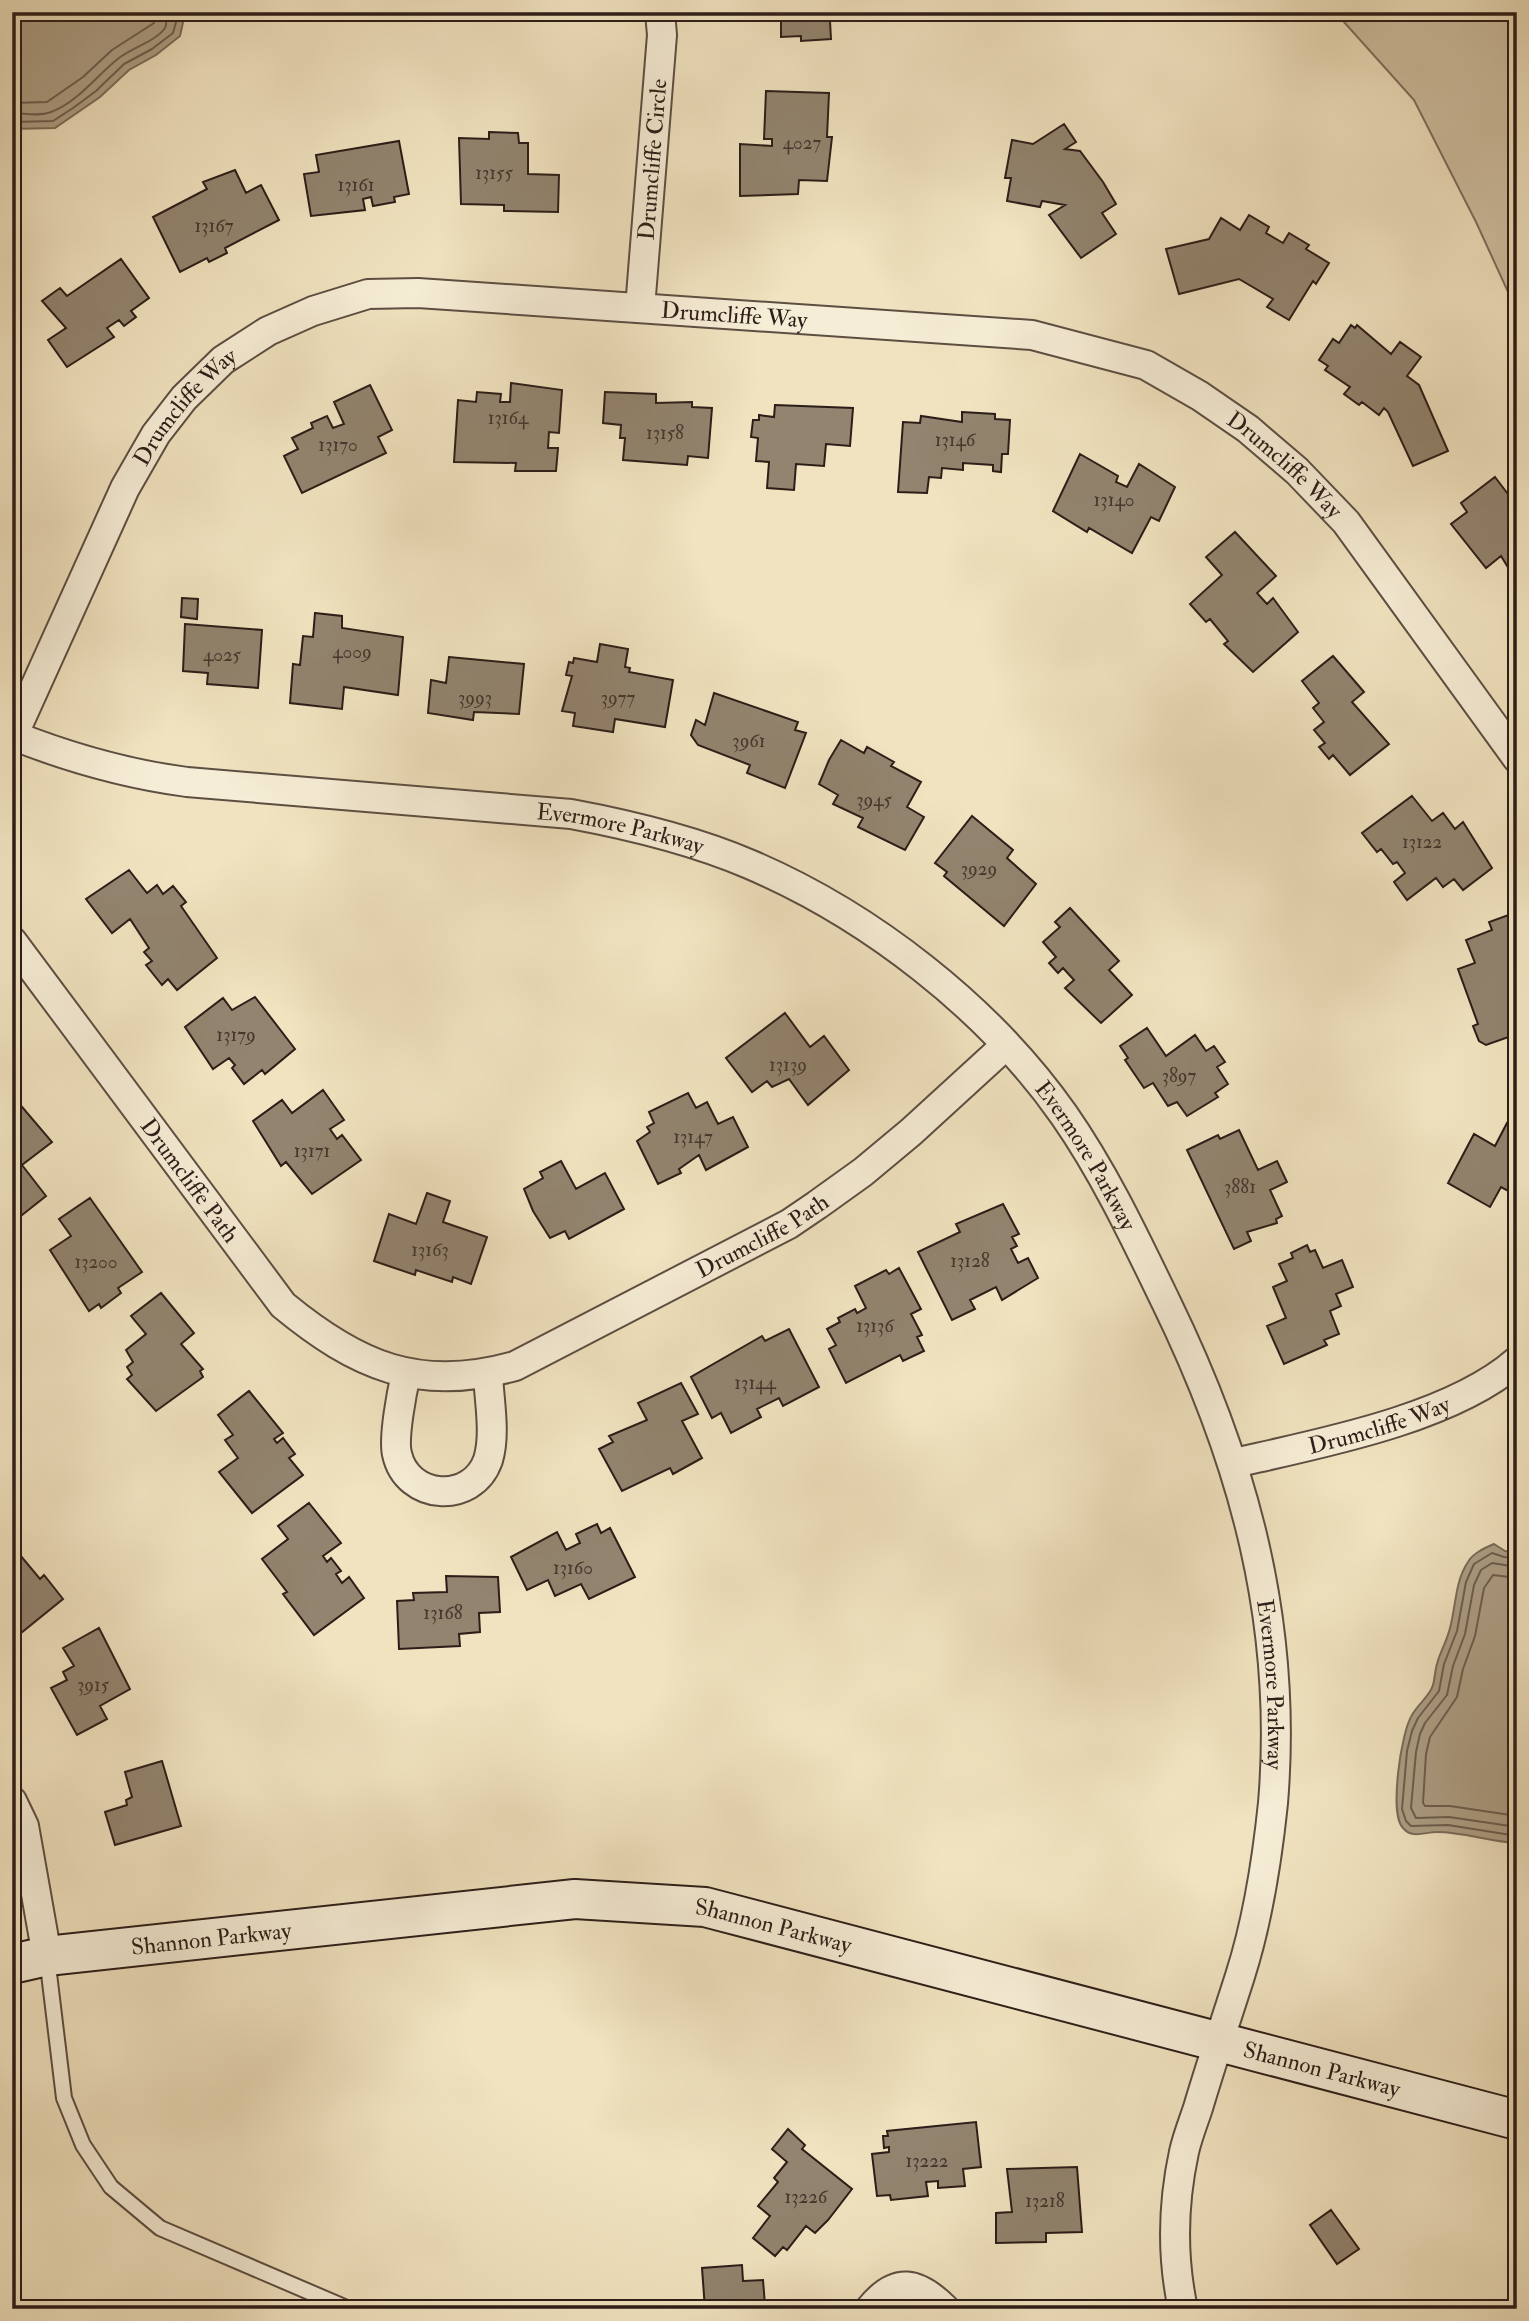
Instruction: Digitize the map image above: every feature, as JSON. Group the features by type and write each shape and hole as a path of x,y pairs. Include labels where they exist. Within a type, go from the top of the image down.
{"street":[{"name":"Drumcliffe Circle","path":"640,308 662,35 660,12"},
{"name":"Drumcliffe Way","path":"12,737 125,488 163,425 184,398 223,360 268,331 313,311 368,294 418,293 1032,335 1146,365 1200,396 1248,429 1297,471 1346,522 1517,758"},
{"name":"Evermore Parkway","path":"12,737 99,766 143,776 571,814 609,821 709,849 747,863 840,910 925,970 965,1004 1005,1045 1061,1111 1110,1188 1188,1346 1218,1418 1234,1463 1254,1538 1270,1630 1275,1709 1273,1802 1254,1926 1184,2152 1175,2217 1178,2308"},
{"name":"Drumcliffe Path","path":"12,941 283,1305 317,1333 341,1348 377,1365 406,1374 488,1374 515,1366 789,1224 863,1172 948,1099 1005,1045"},
{"name":"Drumcliffe Way","path":"1234,1463 1313,1445 1429,1410 1475,1389 1517,1361"},
{"path":"406,1374 401,1396 396,1453 404,1469 426,1490 450,1492 474,1481 489,1458 491,1418 488,1374"},
{"path":"12,1801 24,1826 29,1960"},
{"name":"Shannon Parkway","path":"29,1960 575,1899 705,1907 1517,2120"},
{"path":"870,2309 880,2297 896,2287 922,2288 945,2309"}],"lane":[{"path":"29,1960 64,2098 83,2145 111,2187 160,2228 349,2309"}],"shaded area":[{"path":"1335,12 1517,12 1517,333 1509,294 1414,100"},
{"path":"12,2164 15,2164 17,2218 12,2234"}],"water":[{"path":"12,12 177,12 184,18 180,36 156,55 129,70 100,97 55,128 12,129"},
{"path":"1494,1544 1505,1551 1517,1552 1517,1843 1447,1832 1410,1833 1403,1828 1399,1820 1397,1807 1398,1773 1408,1724 1433,1685 1464,1569 1473,1556"}],"building":[{"path":"781,12 839,12 839,21 830,21 831,39 801,41 801,36 781,37"},
{"path":"766,91 829,93 827,137 832,137 827,181 799,180 798,194 740,196 740,144 772,146 772,139 764,139"},
{"path":"1064,124 1076,142 1065,149 1080,151 1116,204 1102,213 1116,234 1081,258 1049,215 1065,205 1042,201 1040,207 1007,201 1011,178 1005,178 1012,140 1033,144"},
{"path":"489,132 518,133 519,143 528,143 528,174 559,175 558,212 504,211 504,205 461,204 459,138 489,139"},
{"path":"399,141 409,194 394,197 395,202 373,206 371,197 363,199 365,210 311,216 304,174 319,172 316,155"},
{"path":"235,170 246,193 261,185 279,220 225,248 227,253 209,262 207,258 180,272 153,217 207,189 203,182"},
{"path":"1249,215 1269,227 1266,233 1283,243 1289,233 1309,245 1306,249 1329,263 1316,284 1313,281 1289,320 1267,307 1273,299 1239,279 1179,294 1166,249 1209,239 1221,218 1240,230"},
{"path":"121,259 149,298 131,311 136,317 124,326 119,320 107,328 114,337 67,367 48,340 66,328 42,301 60,288 67,296"},
{"path":"1351,325 1355,328 1357,325 1391,354 1400,342 1421,357 1407,376 1419,385 1448,451 1413,466 1388,412 1384,408 1379,415 1362,402 1359,405 1344,394 1350,387 1325,370 1328,366 1319,360 1333,339 1339,343"},
{"path":"511,383 562,390 559,433 549,432 548,448 558,448 556,471 515,471 516,463 454,462 458,400 476,402 477,392 501,394 500,402 510,402"},
{"path":"370,385 392,430 378,437 386,453 302,493 284,456 298,449 292,438 313,428 311,423 327,416 333,428 344,424 334,402"},
{"path":"605,392 656,394 656,403 692,402 692,407 712,408 708,458 688,456 687,465 623,460 625,438 620,438 621,425 603,423"},
{"path":"775,405 853,408 850,446 826,444 824,466 796,464 794,490 767,488 769,462 756,461 758,438 751,437 753,420 759,420 759,415 774,417"},
{"path":"962,412 995,414 995,419 1010,420 1008,454 1002,454 1001,472 993,471 993,465 963,463 963,470 942,468 941,478 929,477 927,493 898,492 903,422 920,423 921,416 962,422"},
{"path":"1080,454 1118,476 1116,482 1127,487 1139,464 1175,487 1159,521 1151,517 1132,553 1089,528 1087,532 1053,511"},
{"path":"1495,477 1517,506 1517,582 1501,556 1486,568 1451,524 1467,512 1461,503"},
{"path":"1235,532 1276,576 1257,593 1267,604 1273,598 1298,632 1253,672 1224,644 1228,641 1210,619 1206,622 1190,604 1222,575 1206,557"},
{"path":"182,598 198,599 197,619 181,617"},
{"path":"315,613 342,616 342,628 403,637 398,695 344,687 342,709 290,703 293,664 300,665 303,636 313,637"},
{"path":"185,624 262,630 258,688 207,684 208,673 183,671"},
{"path":"600,644 628,649 625,667 630,668 629,672 673,680 665,727 615,719 613,732 573,726 575,713 562,711 572,676 566,675 569,662 573,663 574,658 597,662"},
{"path":"1333,656 1364,692 1352,702 1389,744 1350,775 1333,755 1329,759 1319,747 1325,743 1314,730 1324,722 1313,708 1319,703 1302,681"},
{"path":"449,657 524,664 519,714 474,712 473,720 428,713 431,680 446,683"},
{"path":"714,693 798,722 795,730 806,733 785,788 747,773 750,765 698,745 691,735 696,720 705,725"},
{"path":"841,740 864,753 867,747 894,762 891,766 921,782 907,807 924,817 905,850 858,827 863,818 833,804 838,795 819,784"},
{"path":"1412,796 1432,821 1443,813 1455,829 1463,822 1492,868 1463,890 1454,879 1443,887 1436,878 1407,900 1394,882 1405,873 1397,862 1393,864 1381,849 1377,852 1362,833"},
{"path":"972,816 1013,850 1007,858 1036,884 1004,926 944,876 947,872 935,863"},
{"path":"129,870 147,893 157,885 163,894 173,886 186,902 181,906 217,958 177,990 168,979 162,985 146,965 152,961 144,952 149,948 130,919 112,933 86,899"},
{"path":"1070,908 1119,961 1109,970 1132,995 1101,1023 1065,988 1074,980 1063,968 1058,973 1049,963 1056,957 1043,942 1060,927 1055,922"},
{"path":"1517,912 1517,1034 1486,1045 1479,1041 1473,1026 1478,1024 1458,969 1475,963 1466,940 1492,930 1489,922"},
{"path":"255,997 295,1049 265,1074 262,1070 244,1084 232,1068 235,1065 229,1058 213,1069 185,1027 223,998 232,1010"},
{"path":"785,1013 810,1047 824,1036 849,1070 808,1105 789,1079 772,1087 767,1081 752,1092 726,1058"},
{"path":"1147,1028 1166,1056 1195,1035 1206,1051 1214,1046 1225,1062 1217,1067 1228,1084 1215,1093 1218,1097 1187,1116 1177,1102 1168,1106 1153,1083 1144,1088 1125,1060 1128,1058 1120,1046"},
{"path":"323,1090 344,1120 330,1129 337,1139 342,1135 361,1160 312,1194 286,1162 281,1166 253,1121 282,1100 292,1113"},
{"path":"688,1093 696,1108 707,1102 718,1124 733,1117 748,1147 706,1170 699,1155 679,1169 681,1173 658,1184 637,1141 650,1132 647,1127 654,1123 649,1112"},
{"path":"17,1101 52,1142 22,1165 46,1196 12,1223 12,1105"},
{"path":"1507,1123 1517,1129 1517,1184 1512,1193 1501,1187 1490,1207 1448,1183 1474,1134 1495,1146"},
{"path":"1239,1130 1258,1170 1277,1161 1287,1182 1270,1190 1282,1216 1276,1219 1277,1223 1247,1232 1251,1241 1234,1249 1187,1150 1218,1135 1220,1139"},
{"path":"561,1161 576,1189 605,1173 624,1209 569,1239 565,1231 550,1238 533,1211 524,1189 543,1178 540,1172"},
{"path":"427,1193 450,1201 443,1222 487,1237 471,1284 453,1277 452,1282 416,1270 415,1275 374,1261 389,1214 416,1224"},
{"path":"90,1198 142,1272 118,1288 121,1293 101,1308 99,1304 89,1311 50,1250 71,1236 59,1219"},
{"path":"1003,1204 1019,1234 1012,1237 1017,1246 1011,1249 1018,1263 1028,1258 1038,1278 1002,1300 996,1287 970,1300 975,1309 952,1320 918,1252 960,1232 956,1224"},
{"path":"1307,1245 1310,1252 1315,1250 1323,1268 1342,1260 1353,1287 1336,1294 1341,1306 1330,1311 1339,1334 1324,1340 1327,1345 1284,1364 1267,1326 1286,1318 1273,1287 1287,1281 1279,1264 1293,1258 1291,1253"},
{"path":"899,1268 921,1309 911,1314 922,1335 917,1337 924,1351 903,1361 900,1355 846,1383 829,1349 836,1345 827,1329 840,1322 838,1318 855,1309 857,1313 866,1308 855,1286 886,1270 889,1274"},
{"path":"161,1293 194,1333 181,1344 203,1369 200,1371 203,1377 156,1411 127,1379 132,1375 127,1367 133,1362 126,1350 146,1334 131,1316"},
{"path":"789,1329 819,1387 783,1406 779,1398 757,1409 761,1417 731,1433 721,1413 712,1418 691,1377 762,1336 765,1341"},
{"path":"681,1383 698,1414 682,1421 702,1458 673,1474 670,1468 622,1491 599,1449 613,1442 609,1436 647,1420 638,1403"},
{"path":"249,1391 283,1433 274,1439 277,1443 283,1438 295,1454 289,1458 303,1475 252,1513 219,1472 238,1458 225,1440 233,1435 218,1415"},
{"path":"309,1503 341,1543 323,1556 327,1562 331,1558 341,1571 336,1574 342,1583 349,1577 364,1598 314,1635 283,1594 287,1592 262,1559 288,1539 278,1526"},
{"path":"597,1524 601,1533 610,1528 635,1577 589,1599 581,1584 555,1596 548,1580 527,1590 511,1557 557,1532 566,1550 580,1543 576,1534"},
{"path":"15,1549 40,1579 44,1575 63,1599 16,1637 12,1632 12,1552"},
{"path":"446,1576 498,1577 500,1612 479,1613 480,1632 459,1634 460,1646 399,1649 397,1601 414,1600 413,1593 447,1592"},
{"path":"99,1628 130,1689 100,1706 107,1719 77,1735 51,1688 67,1680 63,1672 74,1666 63,1648"},
{"path":"162,1761 181,1826 115,1845 105,1812 127,1805 126,1800 132,1797 125,1772"},
{"path":"976,2122 981,2167 963,2169 965,2186 938,2188 938,2181 926,2182 928,2196 891,2200 890,2195 877,2196 872,2154 889,2152 889,2147 884,2148 883,2136 888,2136 887,2131"},
{"path":"788,2129 805,2145 802,2149 852,2189 815,2233 806,2226 787,2250 783,2247 775,2256 753,2238 770,2216 758,2206 778,2182 774,2178 787,2162 772,2149"},
{"path":"1077,2167 1082,2232 1046,2233 1046,2242 996,2243 996,2213 1012,2212 1007,2169"},
{"path":"1331,2210 1359,2249 1337,2264 1310,2225"},
{"path":"742,2265 743,2281 763,2280 765,2305 756,2306 757,2309 705,2309 702,2268"}]}
